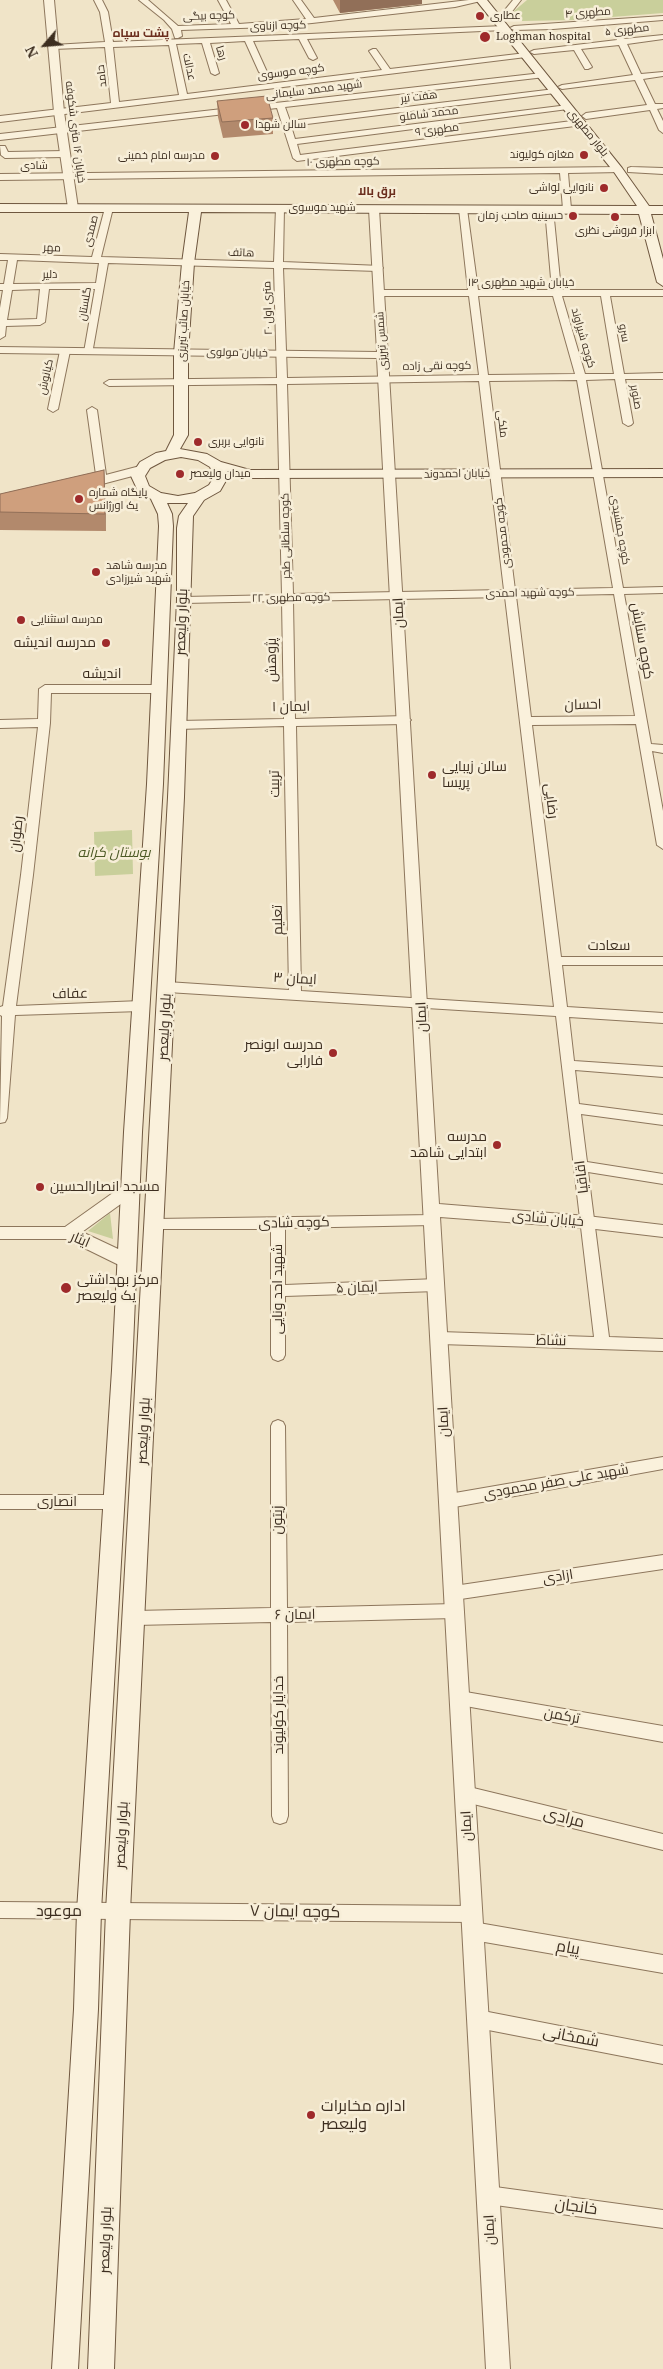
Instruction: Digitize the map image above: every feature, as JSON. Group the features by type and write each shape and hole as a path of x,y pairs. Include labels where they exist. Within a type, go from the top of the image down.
{"main road":[{"name":"بلوار مطهری","path":"481,0 509,28 583,120 645,209 663,282"},
{"name":"بلوار مطهری","path":"491,0 504,16 509,28"},
{"name":"بلوار مطهری","path":"530,54 542,75 558,89 568,107 631,170 658,207"},
{"name":"شهید موسوی","path":"0,208 645,209 658,207"},
{"name":"خیابان صائب تبریزی","path":"181,435 181,353 188,263 196,208"},
{"path":"171,454 181,435 202,457 216,465 250,474"},
{"path":"202,457 182,453 171,454 152,460 140,476 149,493 157,497 178,500 207,493 250,474"},
{"path":"207,493 221,477 216,465"},
{"name":"خیابان احمدوند","path":"250,474 663,473"},
{"name":"بلوار ولیعصر","path":"101,2369 118,1910 167,987 184,600 184,528 186,516 207,493"},
{"name":"بلوار ولیعصر","path":"65,2369 86,2009 89,1911 160,689 166,526 165,514 157,497"},
{"path":"141,1006 167,987"}],"street":[{"name":"خیابان ۱۶ متری شکوفه","path":"49,0 59,112 73,208"},
{"name":"حامد","path":"98,0 104,12 115,105"},
{"path":"143,0 176,28"},
{"path":"222,0 236,26"},
{"path":"297,0 312,21"},
{"name":"کوچه بیگی","path":"176,28 312,21 455,5 481,0"},
{"path":"504,16 517,0"},
{"name":"مطهری ۴","path":"509,28 663,18"},
{"path":"612,22 640,77 663,130"},
{"name":"عدالت","path":"176,28 175,42 184,97"},
{"name":"کوچه ازناوی","path":"53,47 509,28"},
{"path":"302,37 313,58"},
{"name":"مطهری ۵","path":"530,54 663,38"},
{"path":"248,39 263,72"},
{"name":"رها","path":"205,41 215,73"},
{"path":"576,47 588,67"},
{"path":"373,51 388,72"},
{"name":"کوچه موسوی","path":"0,119 530,54"},
{"name":"هفت تیر","path":"287,124 663,74"},
{"name":"شهید محمد سلیمانی","path":"0,137 542,75"},
{"path":"281,106 292,142"},
{"name":"مطهری ۹","path":"292,142 297,158 583,120 653,106 663,106"},
{"name":"محمد شاملو","path":"292,142 568,107"},
{"path":"2,148 4,155 65,154"},
{"name":"کوچه مطهری ۱۰","path":"68,177 618,170"},
{"path":"631,170 663,171"},
{"path":"564,171 567,209"},
{"name":"شادی","path":"0,177 68,177"},
{"name":"صمدی","path":"100,260 109,208"},
{"name":"۲۰ متری اول","path":"280,208 278,265 285,474"},
{"name":"شمس تبریزی","path":"374,208 391,474"},
{"name":"ملکی","path":"464,209 496,473"},
{"name":"کوچه شیراوند","path":"549,209 557,294 580,377 597,474"},
{"name":"مهر","path":"0,257 100,260"},
{"path":"0,336 4,287 13,258"},
{"name":"هاتف","path":"100,260 378,268"},
{"name":"گلستان","path":"88,352 100,286 100,260"},
{"path":"1,323 40,322 42,320 45,286"},
{"name":"دلیر","path":"4,287 100,286"},
{"name":"خیابان شهید مطهری ۱۴","path":"379,293 474,295 663,293"},
{"name":"سرو","path":"605,293 619,376"},
{"name":"خیابان مولوی","path":"0,350 383,355"},
{"name":"کیانوش","path":"52,408 65,351"},
{"name":"صنوبر","path":"619,376 628,423"},
{"name":"کوچه نقی زاده","path":"109,383 663,376"},
{"path":"92,410 102,482"},
{"name":"کوچه محمودی","path":"496,473 510,593"},
{"name":"کوچه سلطانی طجر","path":"285,474 286,598"},
{"name":"ایمان","path":"391,474 498,2369"},
{"name":"کوچه جمشیدی","path":"597,474 618,591"},
{"path":"74,487 140,476"},
{"name":"کوچه شهید احمدی","path":"398,595 663,590"},
{"name":"کوچه ستایش","path":"618,591 646,747 657,781 663,844"},
{"name":"رضایی","path":"510,593 562,1013"},
{"name":"کوچه مطهری ۲۲","path":"184,600 398,595"},
{"name":"پژوهش","path":"286,598 288,722"},
{"name":"اندیشه","path":"45,689 160,689"},
{"name":"رضوان","path":"0,1118 5,1011 27,875 44,723 45,689"},
{"name":"ایمان ۱","path":"178,725 405,720"},
{"name":"احسان","path":"526,721 641,720"},
{"name":"تربیت","path":"288,722 291,845"},
{"path":"0,724 44,723"},
{"path":"646,747 663,749"},
{"name":"تعلیم","path":"291,845 295,994"},
{"name":"سعادت","path":"556,960 663,961"},
{"name":"ایمان ۳","path":"167,987 663,1018"},
{"name":"عفاف","path":"5,1011 141,1006"},
{"name":"اقاقیا","path":"562,1013 602,1342"},
{"path":"568,1065 663,1072"},
{"path":"574,1108 663,1120"},
{"path":"581,1166 663,1179"},
{"path":"68,1233 130,1189"},
{"name":"کوچه شادی","path":"155,1224 278,1224 433,1215"},
{"name":"خیابان شادی","path":"433,1215 587,1222 663,1232"},
{"name":"شهید احد ونایی","path":"278,1224 278,1355"},
{"name":"ایثار","path":"0,1233 68,1233 127,1261"},
{"name":"ایمان ۵","path":"278,1291 437,1285"},
{"name":"نشاط","path":"440,1338 663,1345"},
{"name":"زیتون","path":"278,1426 279,1615"},
{"name":"شهید علی صفر محمودی","path":"449,1501 663,1463"},
{"name":"انصاری","path":"0,1502 114,1502"},
{"name":"ازادی","path":"454,1593 663,1562"},
{"name":"ایمان ۶","path":"135,1618 455,1611"},
{"name":"خدایار کولیوند","path":"279,1615 280,1816"},
{"name":"ترکمن","path":"460,1698 663,1734"},
{"name":"مرادی","path":"466,1794 663,1842"},
{"name":"موعود","path":"0,1910 118,1910"},
{"name":"کوچه ایمان ۷","path":"118,1910 473,1922"},
{"name":"پیام","path":"473,1922 663,1964"},
{"name":"شمخانی","path":"478,2019 663,2055"},
{"name":"خانجان","path":"488,2195 663,2219"}],"green space":[{"path":"527,0 663,0 663,13 574,20 522,21 514,11"},
{"name":"بوستان کرانه","path":"132,830 133,874 95,876 94,832"},
{"path":"110,1213 113,1239 88,1231"}],"building":[{"path":"267,96 273,118 222,122 217,101"},
{"path":"104,470 105,514 0,512 0,494"}],"place":[{"name":"عطاری","path":"480,16"},
{"name":"Loghman hospital","path":"485,37"},
{"name":"سالن شهدا","path":"245,125"},
{"name":"مغازه کولیوند","path":"584,155"},
{"name":"مدرسه امام خمینی","path":"215,156"},
{"name":"نانوایی لواشی","path":"604,188"},
{"name":"حسینیه صاحب زمان","path":"573,216"},
{"name":"ابزار فروشی نظری","path":"615,217"},
{"name":"نانوایی بربری","path":"198,442"},
{"name":"میدان ولیعصر","path":"180,474"},
{"name":"پایگاه شماره یک اورژانس","path":"79,499"},
{"name":"مدرسه شاهد شهید شیرزادی","path":"96,572"},
{"name":"مدرسه استثنایی","path":"21,620"},
{"name":"مدرسه اندیشه","path":"106,643"},
{"name":"سالن زیبایی پریسا","path":"432,775"},
{"name":"مدرسه ابونصر فارابی","path":"333,1053"},
{"name":"مدرسه ابتدایی شاهد","path":"497,1145"},
{"name":"مسجد انصارالحسین","path":"40,1187"},
{"name":"مرکز بهداشتی یک ولیعصر","path":"66,1288"},
{"name":"اداره مخابرات ولیعصر","path":"311,2115"}],"district":[{"name":"پشت سپاه","path":"141,34"},
{"name":"برق بالا","path":"377,192"}]}
